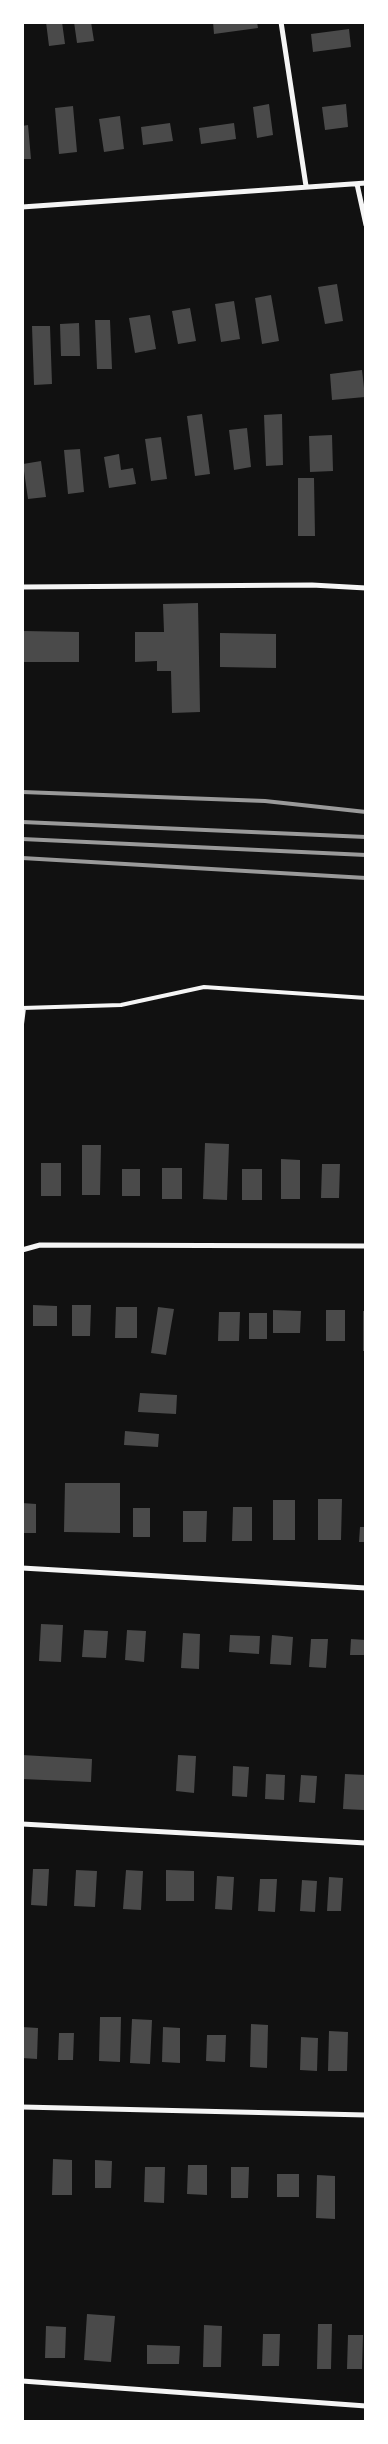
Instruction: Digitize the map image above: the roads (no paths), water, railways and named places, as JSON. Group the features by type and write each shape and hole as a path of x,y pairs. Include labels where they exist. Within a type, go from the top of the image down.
{"street":[{"path":"281,22 306,186"},
{"path":"22,206 366,183"},
{"path":"357,184 366,225"},
{"path":"22,588 312,585 366,588"},
{"path":"22,1250 40,1245 366,1246"},
{"path":"22,1568 366,1588"},
{"path":"22,1824 366,1843"},
{"path":"22,2107 366,2115"},
{"path":"22,2381 366,2406"}],"lane":[{"path":"22,1024 23,1008 121,1005 204,987 366,998"}],"railway":[{"path":"22,792 265,801 366,812"},
{"path":"22,822 366,837"},
{"path":"22,839 366,855"},
{"path":"22,858 366,878"}]}
